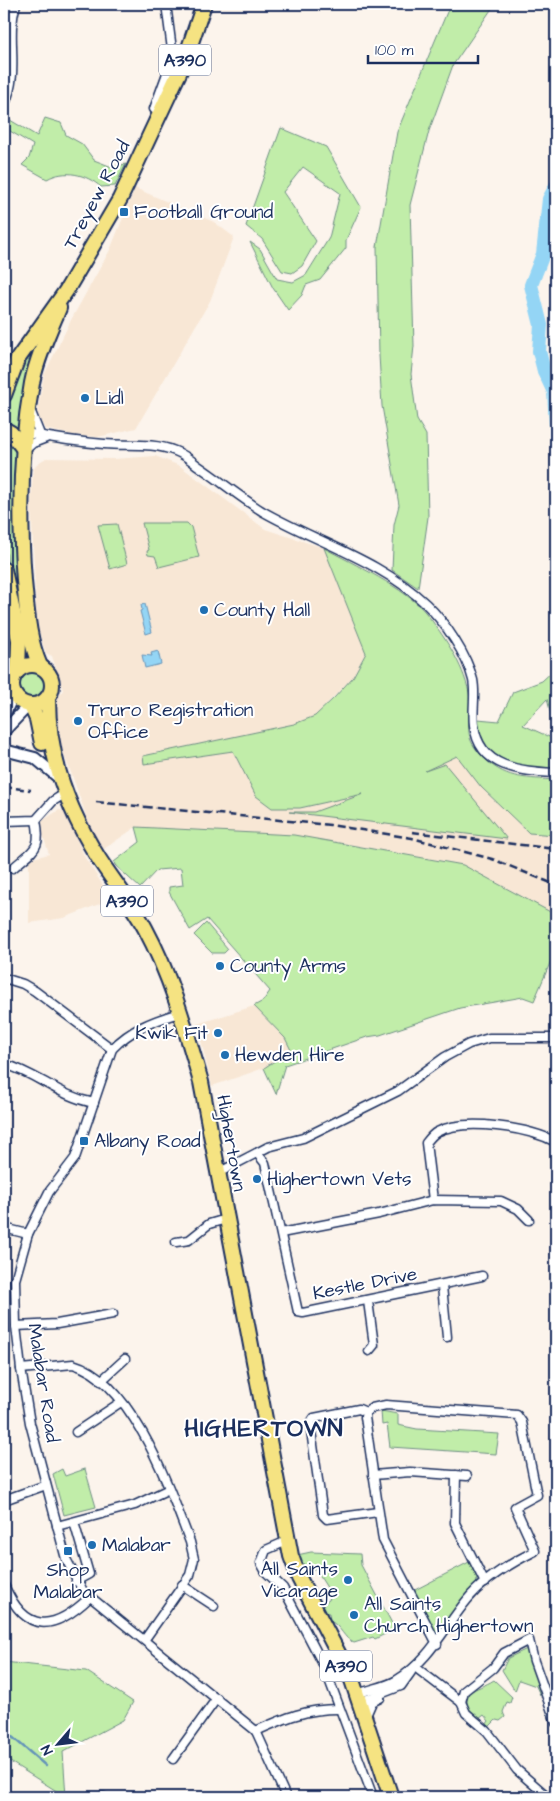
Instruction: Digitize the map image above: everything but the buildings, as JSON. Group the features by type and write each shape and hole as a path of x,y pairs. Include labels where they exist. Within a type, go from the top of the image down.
{"highway":[{"name":"A390","path":"159,114 185,60 204,4"},
{"name":"Treyew Road","path":"4,395 17,360 66,291 120,199 159,114"},
{"name":"Treyew Road","path":"40,666 30,640 26,606 20,504 23,450 37,364 66,291"},
{"path":"7,431 26,433"},
{"path":"7,431 23,450"},
{"path":"4,570 19,640 18,670 13,679 14,694 20,701 30,705 43,703 48,699 52,690 51,679 47,672 40,666 30,664 18,670"},
{"name":"Highertown","path":"48,699 48,734 60,779"},
{"name":"Highertown","path":"30,705 37,719 44,750 89,841 145,928 164,968 201,1082 287,1541"},
{"name":"A390","path":"287,1541 299,1578 343,1659 359,1698 391,1797"}],"street":[{"path":"4,106 13,81 12,27 16,4"},
{"path":"159,114 154,109 173,57 166,4"},
{"path":"30,403 33,422 43,437"},
{"path":"26,433 43,437 106,444 152,445 176,451 261,510 307,535 372,565 425,603 452,635 470,667 474,690 474,725 477,738 484,750 511,769 556,773"},
{"path":"23,450 43,437"},
{"path":"4,715 14,694"},
{"path":"4,731 30,705"},
{"path":"4,750 35,758 60,779"},
{"path":"4,821 36,820 52,801 66,793"},
{"path":"13,868 38,845 39,836 36,820"},
{"path":"4,978 23,984 35,991 112,1049"},
{"name":"Malabar Road","path":"179,1013 140,1027 124,1036 112,1049 75,1158 49,1192 28,1234 15,1280 16,1326 20,1369 30,1422 46,1485 66,1559 76,1581 90,1598 145,1639 256,1730"},
{"path":"218,1173 268,1147 303,1138 398,1091 445,1057 469,1044 489,1038 556,1038"},
{"path":"4,1064 26,1072 66,1096 94,1103"},
{"path":"433,1200 426,1143 437,1132 467,1125 497,1127 528,1130 556,1142"},
{"name":"Kestle Drive","path":"257,1153 265,1163 298,1312 303,1313 368,1301 482,1276"},
{"path":"281,1233 379,1214 433,1200 501,1201 518,1209 529,1220"},
{"path":"176,1242 189,1240 209,1224 226,1219"},
{"path":"4,1228 28,1234"},
{"path":"442,1286 447,1337"},
{"path":"368,1301 374,1345 369,1351"},
{"path":"16,1326 57,1324 113,1314"},
{"path":"101,1381 125,1359"},
{"path":"20,1369 73,1364 81,1366 101,1381 121,1402 136,1420 148,1440 190,1542 194,1559 193,1567 182,1585 145,1639"},
{"path":"76,1432 121,1402"},
{"path":"365,1718 372,1702 401,1686 436,1644 467,1600 510,1564 535,1551 514,1508 537,1495 522,1422 517,1415 386,1406 372,1408 366,1412"},
{"path":"366,1412 359,1409 314,1418 310,1424 323,1515 327,1519 378,1512"},
{"path":"366,1412 383,1540 436,1644"},
{"path":"373,1475 403,1472 467,1476"},
{"path":"456,1475 455,1523 485,1583"},
{"path":"4,1500 46,1485"},
{"path":"57,1526 135,1505 169,1489"},
{"path":"74,1522 90,1574 76,1581"},
{"path":"287,1541 266,1550 261,1563 266,1572 283,1588 324,1666 338,1709 348,1728 373,1797"},
{"path":"4,1585 20,1612 30,1620 44,1624 58,1622 72,1614 90,1598"},
{"path":"182,1585 214,1606"},
{"path":"461,1702 464,1691 493,1668 504,1653 530,1640 534,1662 556,1723"},
{"path":"359,1698 395,1681 415,1667"},
{"path":"415,1667 461,1702 466,1713 487,1731 517,1770 548,1797"},
{"path":"359,1698 401,1686"},
{"path":"173,1759 217,1698"},
{"path":"286,1797 256,1730 312,1710 338,1709"},
{"path":"553,1797 556,1794"}],"shaded area":[{"path":"135,188 214,222 234,237 210,301 136,428 98,437 72,435 45,429 37,414 44,375 71,320 110,250"},
{"path":"155,456 180,466 265,529 324,548 366,653 353,677 315,716 294,724 143,756 144,763 233,751 256,796 272,808 300,808 379,790 457,756 481,787 529,833 556,835 556,915 463,865 334,842 136,827 101,851 90,827 54,730 53,721 56,701 63,690 52,656 46,653 37,628 31,504 33,470 38,463 46,458 114,459"},
{"path":"59,810 65,811 85,858 112,899 64,918 29,923 29,859 49,854 39,823"},
{"path":"254,1006 285,1038 291,1050 264,1068 212,1086 197,1024"}],"green space":[{"path":"453,4 495,4 453,65 429,131 410,205 414,346 411,374 417,420 426,435 428,517 418,588 392,570 394,525 399,505 382,406 377,247 397,132 447,12"},
{"path":"45,118 61,123 66,135 82,144 94,160 112,167 126,164 115,186 101,187 89,179 75,174 61,174 47,179 22,165 29,158 33,145 5,128 10,120 37,136"},
{"path":"281,128 326,147 361,207 346,240 346,248 320,280 306,285 302,295 288,310 273,288 250,242 260,249 277,279 293,282 306,275 329,238 340,193 303,167 283,192 316,241 302,266 292,273 282,271 262,239 246,226"},
{"path":"38,341 25,381 20,426 15,429 4,424 6,401 17,369"},
{"path":"4,437 17,444 23,622 10,581 4,533"},
{"path":"142,523 187,523 191,527 199,557 159,567 155,556 148,555 147,551 149,550"},
{"path":"117,524 127,564 110,569 98,525"},
{"path":"324,548 393,586 426,613 458,661 466,682 470,698 469,733 471,741 477,750 494,767 510,775 556,780 556,835 529,833 481,787 457,756 425,771 445,764 507,839 289,812 314,812 363,794 300,808 272,808 256,796 233,751 144,764 143,756 294,724 315,716 353,677 366,653"},
{"path":"556,668 556,721 553,722 547,699 523,725 556,740 556,770 516,764 505,761 495,755 486,746 481,735 478,719 499,721 513,692 542,681"},
{"path":"31,671 41,675 45,685 41,695 31,699 21,695 17,685 21,675"},
{"path":"136,827 294,835 463,865 556,915 556,957 553,956 534,1001 523,997 460,1008 285,1065 276,1094 264,1068 291,1050 285,1038 254,1006 263,1001 270,991 207,919 190,930 169,892 169,887 183,885 181,868 157,870 140,888 115,865 114,862 140,842"},
{"path":"206,923 228,949 224,953 212,953 194,935"},
{"path":"381,1411 398,1414 398,1425 417,1429 499,1434 496,1454 390,1447 387,1424 382,1425"},
{"path":"62,1469 65,1476 85,1469 96,1507 64,1515 53,1474"},
{"path":"311,1552 360,1554 361,1565 395,1629 375,1639 373,1637 354,1643 348,1639 330,1621 329,1613 324,1613 321,1604 329,1600 331,1594 319,1575 322,1573 321,1565 308,1572 301,1567 297,1555"},
{"path":"471,1561 476,1571 477,1584 435,1634 411,1592"},
{"path":"529,1648 542,1694 540,1695 536,1686 519,1680 515,1691 502,1670 508,1658"},
{"path":"4,1662 86,1671 133,1702 123,1720 63,1752 66,1797 4,1758"},
{"path":"494,1680 512,1697 510,1703 507,1702 503,1712 505,1717 500,1721 496,1720 489,1727 486,1725 489,1721 484,1715 479,1719 471,1711 467,1698 471,1692"}],"water":[{"path":"145,604 152,632 146,634 140,611 142,610 141,605"},
{"path":"158,651 161,664 145,668 142,655 152,656 151,653"}],"waterway":[{"path":"556,186 549,199 543,254 531,285 541,325 539,351 544,371 554,392 556,426"},
{"path":"4,1730 46,1766"}],"railway":[{"path":"4,787 31,790"},
{"path":"96,802 330,825 412,838 492,859 556,885"},
{"path":"412,832 556,849"}],"place":[{"name":"Football Ground","path":"124,212"},
{"name":"Lidl","path":"85,398"},
{"name":"County Hall","path":"204,610"},
{"name":"Truro Registration Office","path":"78,721"},
{"name":"County Arms","path":"220,966"},
{"name":"Kwik Fit","path":"218,1033"},
{"name":"Hewden Hire","path":"225,1055"},
{"name":"Albany Road","path":"84,1141"},
{"name":"Highertown Vets","path":"257,1179"},
{"name":"Malabar","path":"92,1545"},
{"name":"Shop Malabar","path":"68,1551"},
{"name":"All Saints Vicarage","path":"348,1580"},
{"name":"All Saints Church Highertown","path":"354,1615"}],"district":[{"name":"HIGHERTOWN","path":"264,1429"}]}
